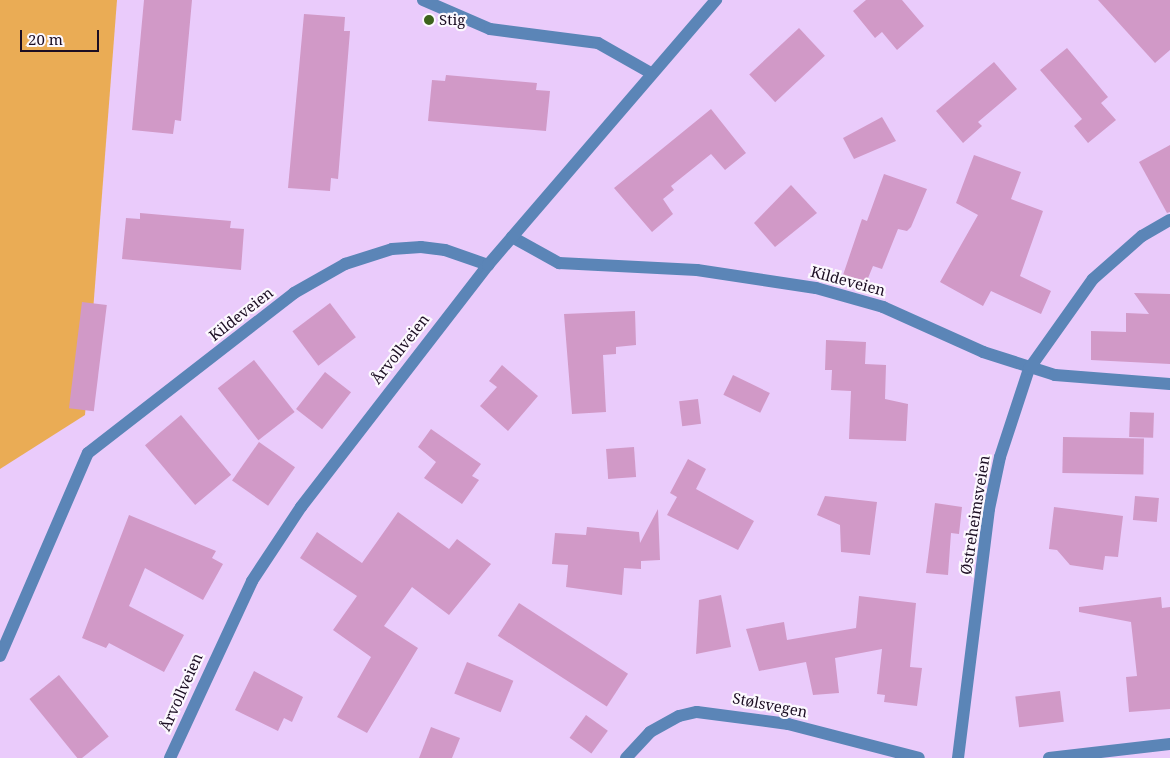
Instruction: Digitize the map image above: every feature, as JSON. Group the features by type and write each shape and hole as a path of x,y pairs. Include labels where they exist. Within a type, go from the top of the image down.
{"street":[{"path":"423,0 490,29 598,43 649,72"},
{"name":"Årvollveien","path":"170,758 252,581 339,456 488,265 649,72 716,0"},
{"name":"Østreheimsveien","path":"958,758 989,509 1000,457 1029,369 1093,279 1142,236 1170,220"},
{"name":"Kildeveien","path":"512,237 559,263 697,270 816,288 883,307 1029,369 1083,380 1170,384"},
{"name":"Kildeveien","path":"0,656 64,503 88,453 321,275 373,254 406,248 445,250 488,265"},
{"name":"Stølsvegen","path":"626,758 650,732 679,716 697,712 780,722 919,758"},
{"path":"1050,758 1170,744"}],"shaded area":[{"path":"0,0 117,0 85,415 0,469"}],"building":[{"path":"144,0 192,0 181,121 175,120 173,134 132,130"},
{"path":"866,0 902,0 924,26 897,50 882,32 875,38 853,11"},
{"path":"1098,0 1170,0 1170,50 1155,63"},
{"path":"304,14 345,17 344,31 350,31 338,179 331,178 330,191 288,188"},
{"path":"799,28 825,56 775,102 749,74"},
{"path":"1067,48 1108,97 1101,103 1116,120 1088,143 1074,126 1082,119 1040,70"},
{"path":"994,62 1017,89 978,122 982,126 963,143 936,111"},
{"path":"446,75 537,83 536,90 550,91 546,131 428,121 432,80 445,81"},
{"path":"711,109 746,153 725,170 711,154 671,186 674,190 663,199 673,214 652,232 614,188"},
{"path":"882,117 896,141 854,159 843,138"},
{"path":"1170,145 1170,212 1167,213 1139,162"},
{"path":"974,155 1021,172 1011,199 1043,211 1020,276 1051,291 1041,314 991,291 983,306 940,282 978,215 956,203"},
{"path":"884,174 927,189 911,227 907,231 898,229 882,269 873,266 866,283 843,275 862,219 867,221"},
{"path":"791,185 817,213 775,247 754,223"},
{"path":"140,213 231,221 230,228 244,229 241,270 122,259 126,218 140,219"},
{"path":"1134,293 1170,294 1170,364 1091,360 1091,331 1126,332 1126,313 1149,314"},
{"path":"82,302 107,305 94,411 69,408"},
{"path":"330,303 356,337 318,366 292,331"},
{"path":"635,311 636,345 616,347 616,354 603,355 606,412 572,414 564,314"},
{"path":"826,340 866,342 865,364 886,365 885,399 908,404 906,441 849,439 851,391 831,390 832,370 825,370"},
{"path":"254,360 295,412 258,440 218,388"},
{"path":"502,365 538,396 508,431 480,406 497,387 489,381"},
{"path":"325,372 351,392 322,429 296,409"},
{"path":"733,375 770,393 760,413 723,395"},
{"path":"698,399 701,424 682,426 679,401"},
{"path":"1130,412 1154,413 1153,438 1129,437"},
{"path":"181,415 231,475 195,505 145,445"},
{"path":"431,429 481,464 472,476 479,480 462,504 424,478 436,462 418,447"},
{"path":"1063,437 1144,438 1143,474 1062,473"},
{"path":"259,442 295,467 268,506 232,481"},
{"path":"634,447 636,477 608,479 606,449"},
{"path":"688,459 706,469 696,489 754,521 738,550 667,515 677,497 670,493"},
{"path":"825,496 877,502 870,555 841,552 840,525 817,515"},
{"path":"1135,496 1159,498 1157,522 1133,520"},
{"path":"935,503 962,507 959,534 951,533 948,575 926,573"},
{"path":"1054,507 1123,516 1118,557 1105,556 1103,570 1070,565 1057,550 1049,549"},
{"path":"658,509 660,560 641,561 641,569 624,568 622,595 566,587 568,565 552,564 555,533 586,535 587,527 639,532 640,543"},
{"path":"398,512 449,549 457,539 491,564 449,615 412,587 384,626 418,648 367,733 337,717 371,657 333,630 357,596 300,558 317,532 362,563"},
{"path":"129,515 216,551 212,558 223,564 203,600 145,568 129,606 184,635 164,672 109,643 106,648 82,638"},
{"path":"721,595 731,647 696,654 699,600"},
{"path":"859,596 916,603 910,667 922,668 917,706 884,702 885,695 877,694 882,649 835,658 839,693 813,695 806,662 759,671 746,629 784,622 787,640 856,628"},
{"path":"1161,597 1162,608 1170,607 1170,709 1129,712 1126,677 1137,676 1131,622 1079,612 1079,607"},
{"path":"519,603 628,674 607,707 498,636"},
{"path":"467,662 513,681 501,712 454,694"},
{"path":"254,671 303,697 292,722 284,718 278,731 235,710"},
{"path":"59,675 109,736 82,758 77,758 29,699"},
{"path":"1060,691 1064,722 1019,727 1015,696"},
{"path":"586,715 608,731 591,754 570,738"},
{"path":"431,727 460,738 452,758 419,758"}],"place":[{"name":"Stig","path":"429,20"}]}
